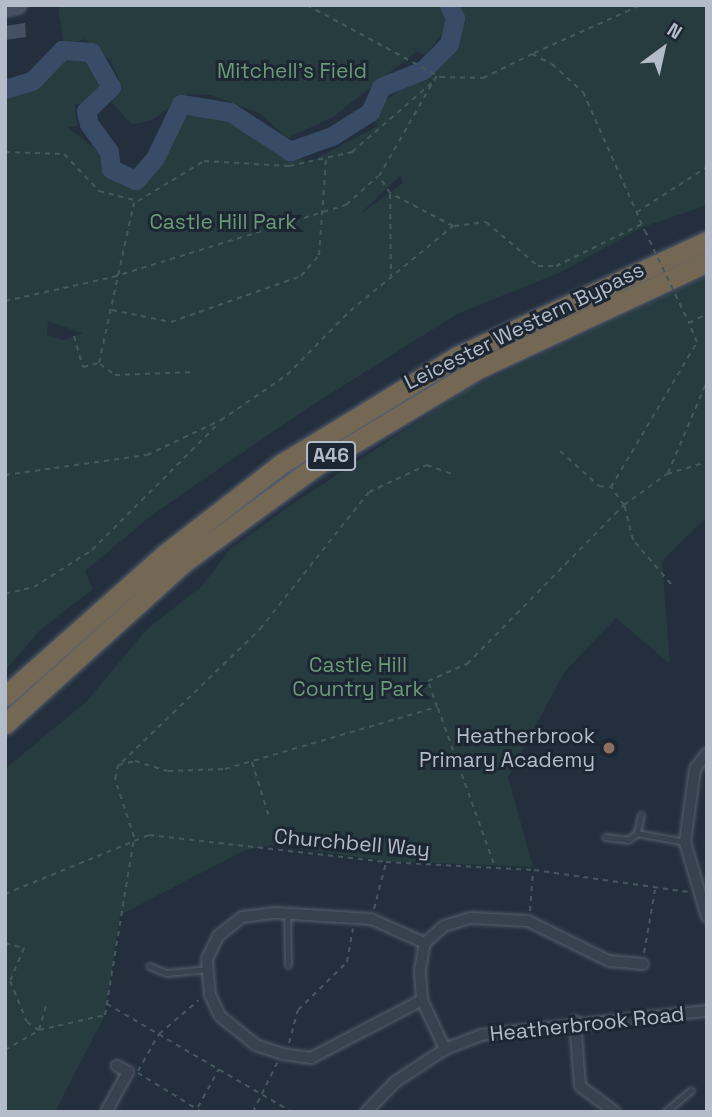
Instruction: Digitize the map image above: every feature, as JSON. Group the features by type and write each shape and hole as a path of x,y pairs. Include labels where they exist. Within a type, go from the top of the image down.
{"highway":[{"name":"Leicester Western Bypass","path":"5,695 165,554 292,457 458,356 707,241"},
{"name":"Leicester Western Bypass","path":"5,724 183,563 313,467 478,369 707,262"}],"street":[{"path":"5,8 18,5"},
{"path":"707,753 695,769 685,842 701,889 707,917"},
{"path":"422,1000 312,1058 283,1054 238,1030 220,1016 210,995 208,969 218,936 242,917 287,912 371,919 425,943"},
{"path":"445,1049 422,1000 425,943 444,926 471,918 528,921 609,961 643,964"},
{"name":"Heatherbrook Road","path":"366,1112 395,1082 445,1049 507,1028 707,1011"},
{"path":"575,1021 580,1086 615,1112"},
{"path":"106,1112 132,1073 117,1066"}],"lane":[{"path":"605,837 628,840 637,833 641,815"},
{"path":"637,833 685,842"},
{"path":"287,912 288,965"},
{"path":"149,966 166,974 208,969"},
{"path":"665,1112 691,1090"}],"path":[{"path":"307,5 415,58 436,74 483,78 641,5"},
{"path":"532,54 583,92 697,342 611,486"},
{"path":"5,301 117,275 346,205 379,176 436,74"},
{"path":"5,152 64,154 99,191 135,201 204,161 289,166 326,159 366,143 435,80"},
{"path":"113,310 171,322 300,276 319,255 326,159"},
{"path":"637,213 707,167"},
{"path":"379,176 390,193 453,226"},
{"path":"390,193 391,277"},
{"path":"99,363 113,310 117,275 135,201"},
{"path":"5,475 147,455 221,420 287,375 391,277 453,226 486,222 538,265 556,267 642,224"},
{"path":"689,323 707,314"},
{"path":"74,336 83,367 99,363"},
{"path":"99,363 115,375 195,372"},
{"path":"667,474 707,381"},
{"path":"5,594 34,587 92,550 221,420"},
{"path":"560,451 599,486 611,486"},
{"path":"495,868 428,681 467,664 624,505 667,474 707,462"},
{"path":"5,1050 39,1030 105,1015 134,837 115,779 122,762 260,628 369,492 427,465 454,475"},
{"path":"611,486 624,505 633,540 671,584"},
{"path":"122,762 169,771 251,761 437,707"},
{"path":"251,761 269,817"},
{"name":"Churchbell Way","path":"5,894 134,837 386,862 534,870 655,889 701,889"},
{"path":"371,919 386,862"},
{"path":"528,921 534,870"},
{"path":"643,964 655,889"},
{"path":"253,1112 259,1092 283,1054 298,1010 347,962 356,917"},
{"path":"5,943 24,948 10,981 27,1022 39,1030"},
{"path":"202,1112 132,1073 159,1034 190,1003 210,995"},
{"path":"106,1004 292,1112"},
{"path":"39,1030 46,1006"},
{"path":"197,1109 220,1069"}],"green space":[{"name":"Mitchell's Field","path":"439,5 449,26 425,55 417,51 333,117 288,138 259,113 211,95 189,94 150,121 131,124 112,103 119,80 111,61 85,39 64,46 58,6"},
{"name":"Castle Hill Park","path":"449,5 707,5 707,205 643,227 561,272 457,314 303,411 153,514 85,571 93,589 39,631 5,671 5,87 32,81 62,50 83,47 107,70 111,87 93,103 75,104 77,126 67,127 135,180 181,104 230,112 308,163 378,126 370,112 422,73 435,85 423,70 449,43 455,18","holes":["401,175 403,183 363,212 363,211","48,321 82,333 83,333 63,340 47,335"]},
{"name":"Castle Hill Country Park","path":"707,276 707,517 662,561 670,664 616,618 565,671 508,777 533,867 386,861 273,845 243,851 120,915 105,1015 55,1112 5,1112 5,769 87,701 147,629 202,586 230,549 288,507 466,390"}],"building":[{"path":"25,23 26,37 5,40 5,26"}],"waterway":[{"path":"5,89 32,81 62,50 91,52 111,87 86,111 89,124 109,152 111,169 136,180 155,158 181,104 230,112 290,151 332,136 370,112 381,87 423,70 449,44 455,18 449,5"}],"place":[{"name":"Heatherbrook Primary Academy","path":"609,748"}]}
